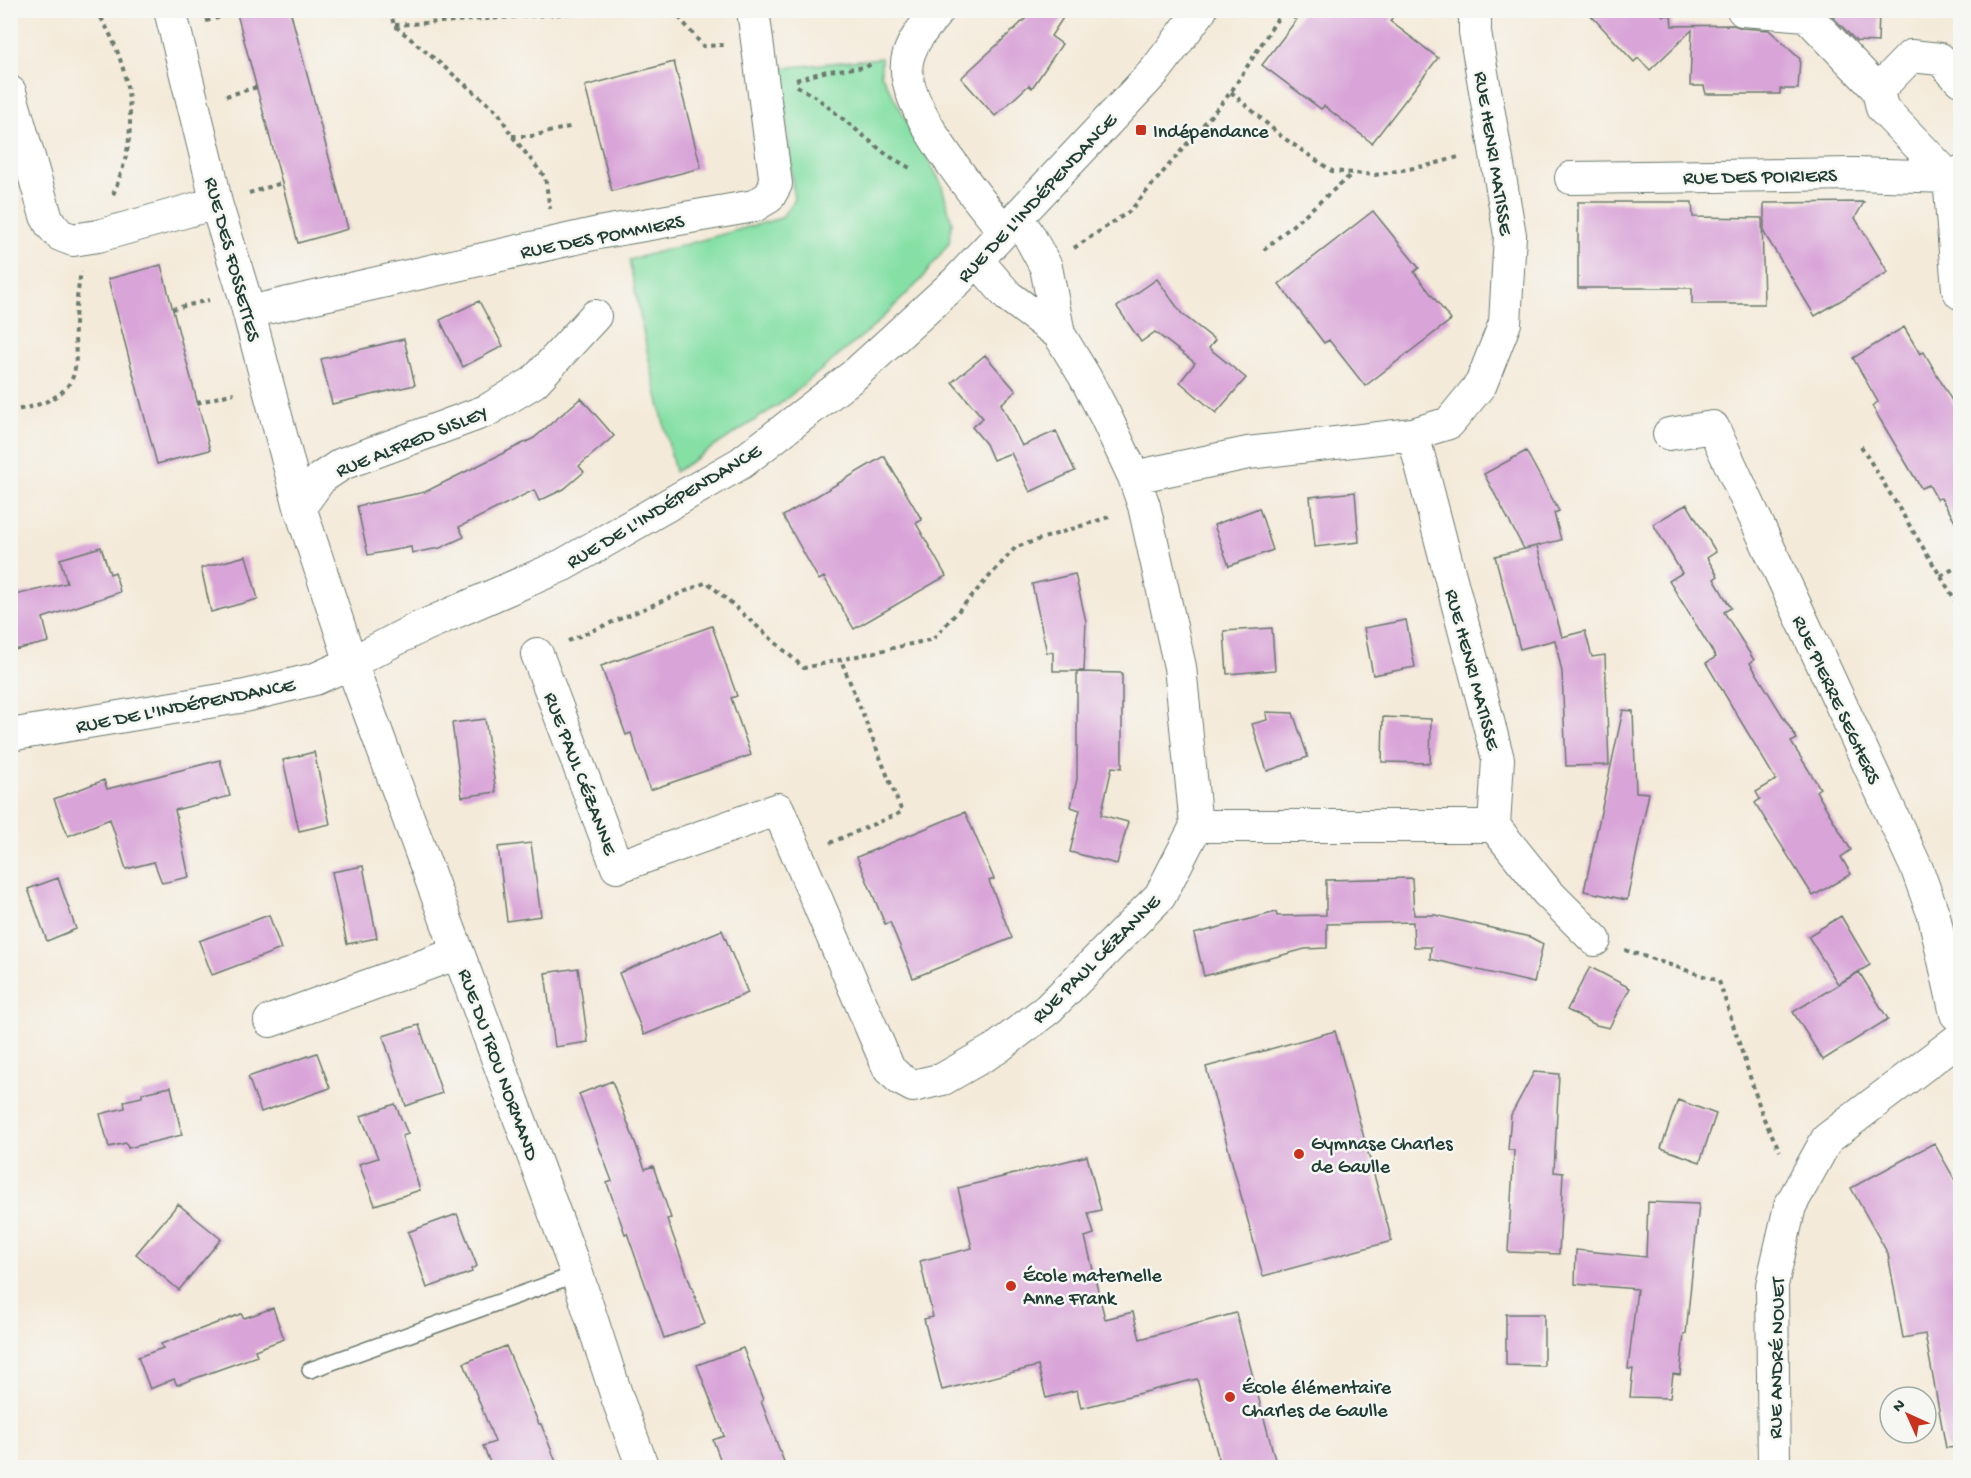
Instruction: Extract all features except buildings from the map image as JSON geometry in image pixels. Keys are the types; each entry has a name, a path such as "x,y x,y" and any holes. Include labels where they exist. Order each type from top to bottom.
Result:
{"street":[{"name":"RUE DES FOSSETTES","path":"170,10 216,203 249,312 300,507"},
{"name":"RUE DES POMMIERS","path":"249,312 598,233 754,206 769,197 776,184 753,10"},
{"path":"939,10 919,34 907,58 909,87 926,124 962,179 1010,225 1027,232 1046,267 1059,334 1090,386 1139,491 1180,667 1196,826 1494,826 1546,892 1595,940"},
{"name":"RUE DE L'INDÉPENDANCE","path":"10,735 246,696 315,679 412,631 563,566 741,464 853,376 957,281 1155,71 1201,10"},
{"name":"RUE HENRI MATISSE","path":"1139,491 1248,453 1413,434 1449,423 1481,384 1505,323 1510,235 1475,32 1475,10"},
{"path":"1743,10 1806,15 1878,90 1882,108 1955,175 1958,289 1960,293"},
{"path":"1878,90 1911,56 1940,59 1960,80"},
{"path":"10,92 46,216 60,235 73,240 98,236 216,203"},
{"name":"RUE DES POIRIERS","path":"1571,178 1955,175"},
{"path":"977,260 1008,296 1059,334"},
{"name":"RUE ALFRED SISLEY","path":"300,507 321,478 342,464 486,411 534,382 595,316"},
{"name":"RUE PIERRE SEGHERS","path":"1669,434 1713,427 1917,869 1934,916 1956,1014 1960,1018"},
{"name":"RUE HENRI MATISSE","path":"1413,434 1498,759 1494,826"},
{"path":"300,507 351,663"},
{"name":"RUE PAUL CÉZANNE","path":"537,654 617,867 778,809 889,1069 900,1079 913,1086 943,1079 997,1048 1048,1009 1160,896 1196,826"},
{"name":"RUE DU TROU NORMAND","path":"351,663 577,1274 618,1400 643,1467"},
{"path":"270,1021 458,952"},
{"name":"RUE ANDRÉ NOUET","path":"1774,1467 1772,1285 1790,1206 1827,1139 1960,1038"}],"lane":[{"path":"310,1370 577,1274"}],"path":[{"path":"390,10 394,25 498,112 512,136 545,177 555,243"},
{"path":"394,25 620,10"},
{"path":"673,10 703,46 757,43"},
{"path":"1046,267 1130,211 1231,92 1284,10 1297,20"},
{"path":"875,62 866,67 827,71 790,82 816,97 887,155 919,172"},
{"path":"1231,92 1281,136 1332,171 1375,175 1430,165 1495,146"},
{"path":"512,136 532,136 573,126"},
{"path":"1264,250 1353,173"},
{"path":"1862,446 1960,608"},
{"path":"537,654 707,582 804,668 933,639 1016,547 1139,491"},
{"path":"1941,576 1960,565"},
{"path":"799,857 902,812 842,660"},
{"path":"1595,940 1719,981 1763,1117 1799,1189"}],"green space":[{"path":"881,58 881,74 941,183 952,222 949,243 921,280 872,328 780,404 675,472 629,260 781,218 794,201 782,68"}],"place":[{"name":"Indépendance","path":"1141,130"},
{"name":"Gymnase Charles de Gaulle","path":"1299,1154"},
{"name":"École maternelle Anne Frank","path":"1011,1286"},
{"name":"École élémentaire Charles de Gaulle","path":"1230,1397"}]}
